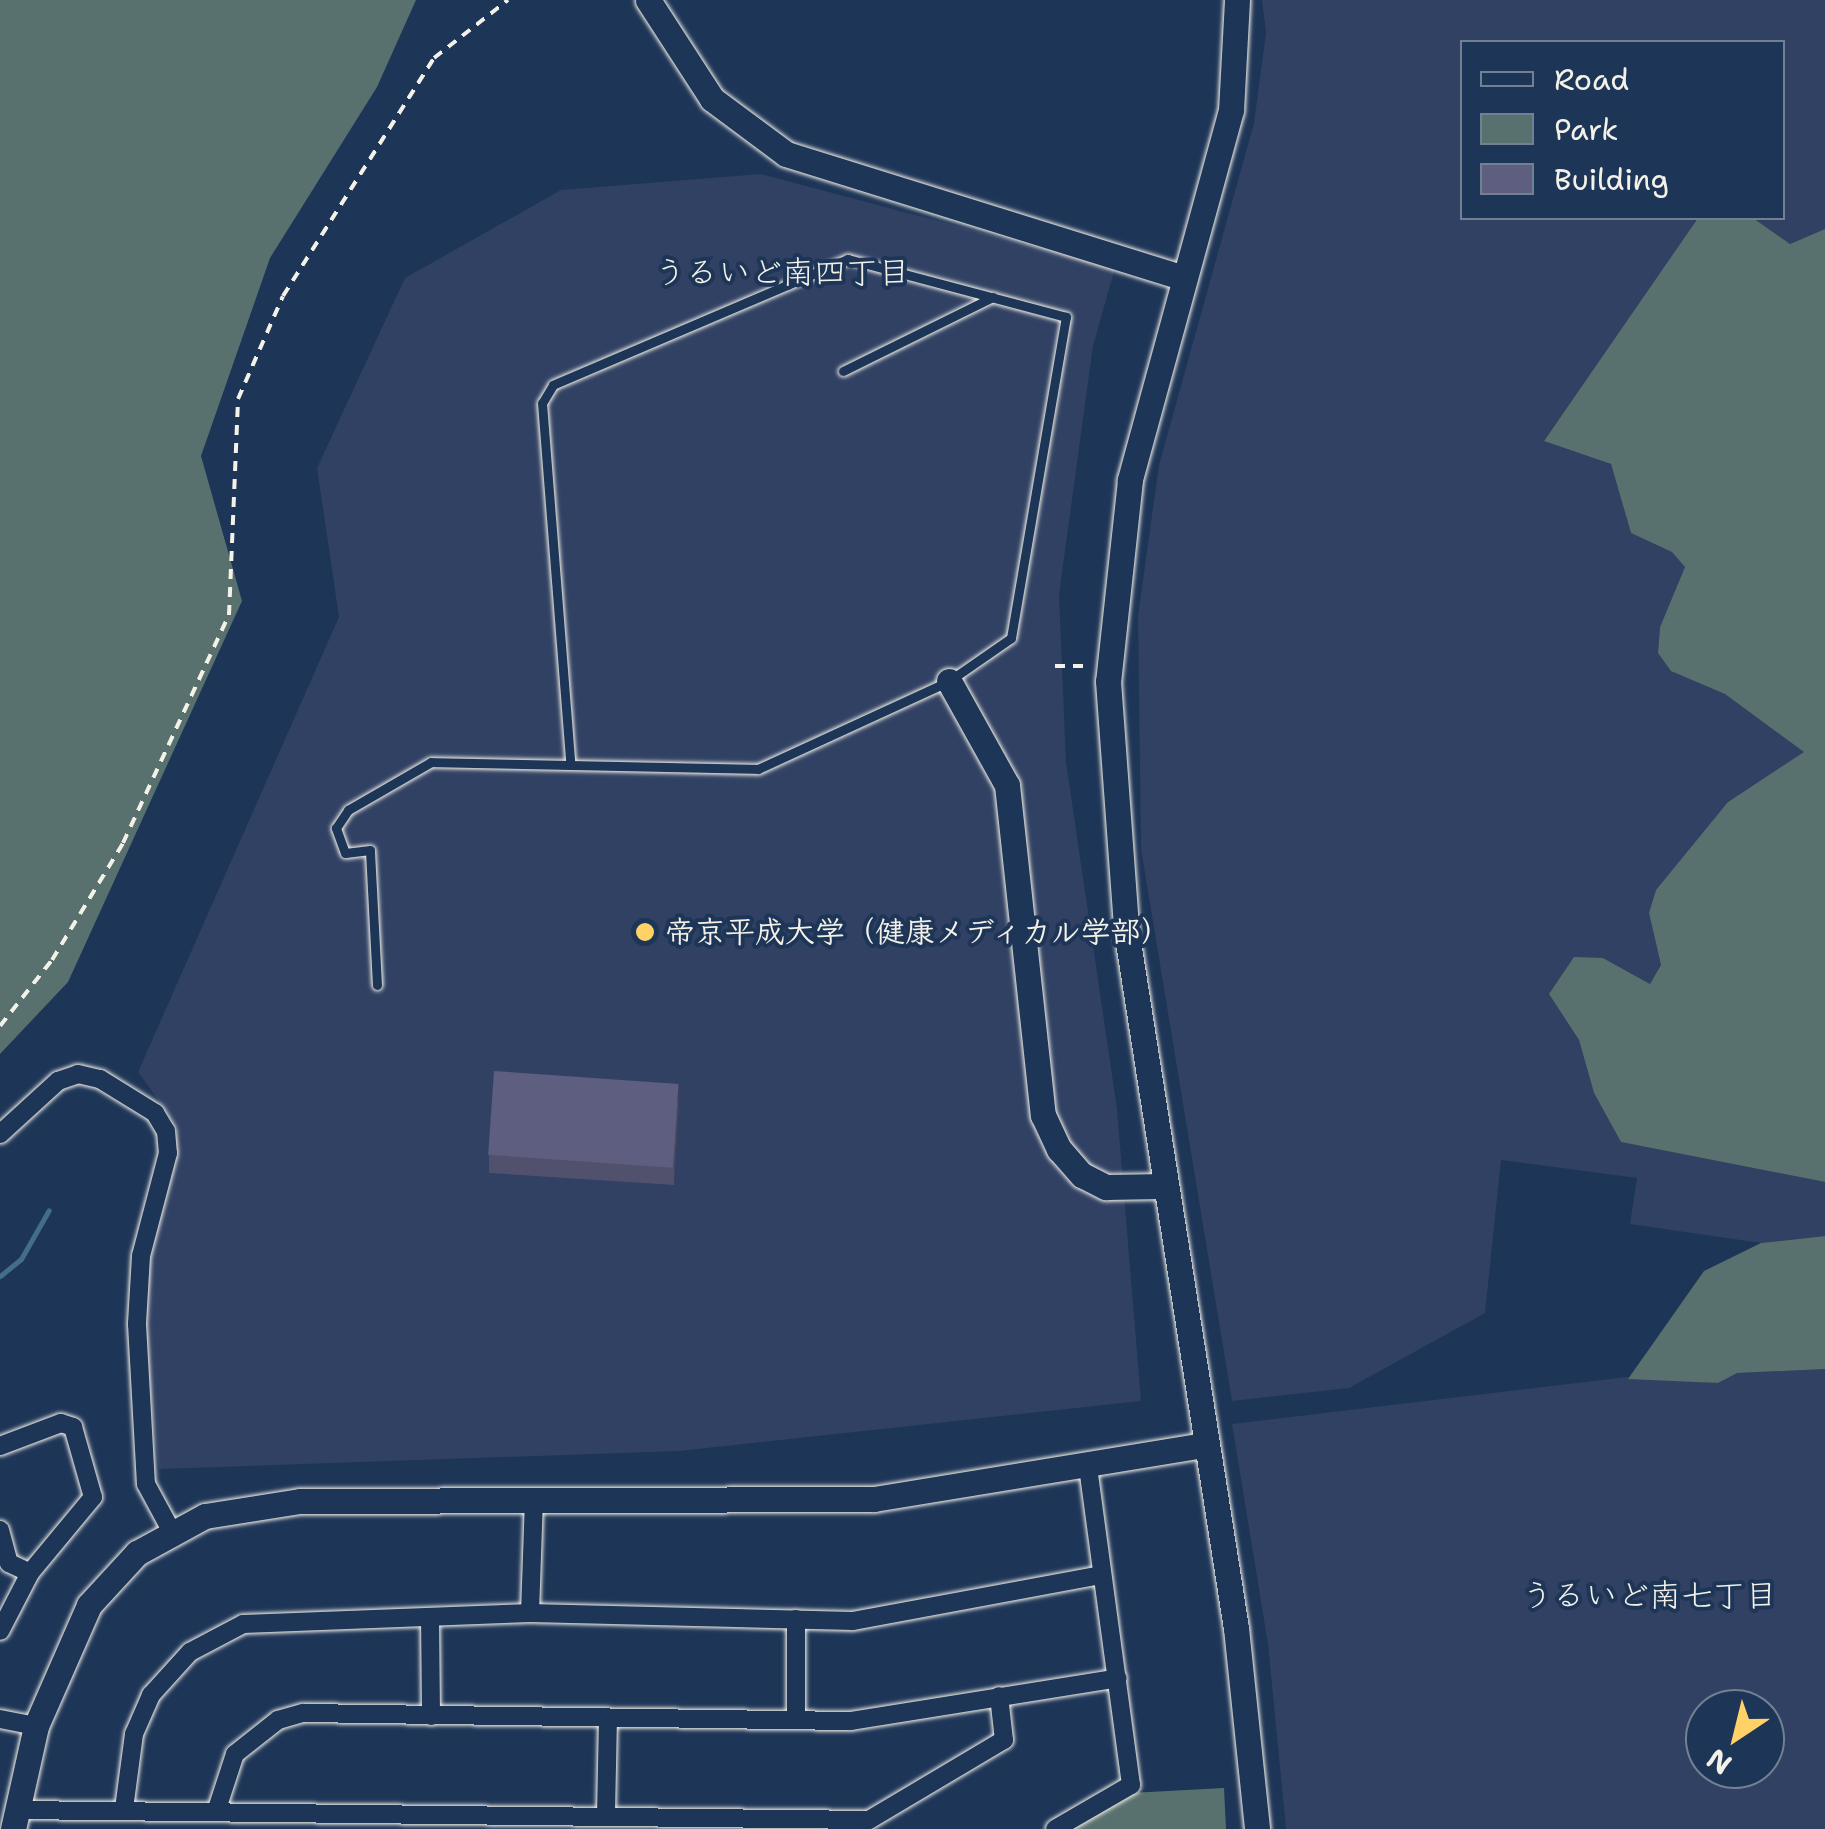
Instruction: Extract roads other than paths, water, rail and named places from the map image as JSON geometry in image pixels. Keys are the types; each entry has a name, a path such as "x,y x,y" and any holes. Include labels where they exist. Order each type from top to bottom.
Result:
{"street":[{"path":"648,0 712,99 786,154 1182,277"},
{"path":"1237,0 1231,110 1182,277 1130,480 1110,666 1116,841 1163,1186 1236,1628 1256,1829"},
{"path":"948,681 1007,785 1043,1115 1059,1150 1082,1175 1106,1187 1163,1186"},
{"path":"0,1134 58,1082 78,1074 100,1079 155,1113 166,1131 168,1153 141,1256 137,1324 146,1484 172,1532"},
{"path":"0,1446 62,1424 73,1427 82,1453 90,1508 30,1573 0,1632"},
{"path":"1000,1696 1004,1740 870,1820 794,1824 606,1814 377,1820 124,1809 14,1819 36,1726 88,1605 137,1553 205,1516 300,1501 874,1499 1088,1468 1204,1445"},
{"path":"1055,1829 1132,1785 1088,1468"},
{"path":"530,1613 534,1498"},
{"path":"0,1530 10,1563 30,1573"},
{"path":"124,1809 138,1719 168,1671 201,1644 244,1624 279,1619 530,1613 853,1621 1102,1575"},
{"path":"430,1617 431,1716"},
{"path":"796,1619 796,1717"},
{"path":"216,1812 236,1754 278,1720 303,1713 608,1720 796,1717 852,1721 1118,1678"},
{"path":"0,1719 36,1726"},
{"path":"606,1814 608,1720"}],"lane":[{"path":"377,985 370,850 345,853 336,828 348,810 431,762 570,761 758,769 948,681 1011,638 1066,317 848,259 553,385 542,403 570,761"},
{"path":"843,370 993,297"}],"waterway":[{"path":"0,1276 21,1259 49,1210"}],"place":[{"name":"帝京平成大学（健康メディカル学部）","path":"645,932"}],"district":[{"name":"うるいど南四丁目","path":"782,272"},
{"name":"うるいど南七丁目","path":"1649,1595"}]}
